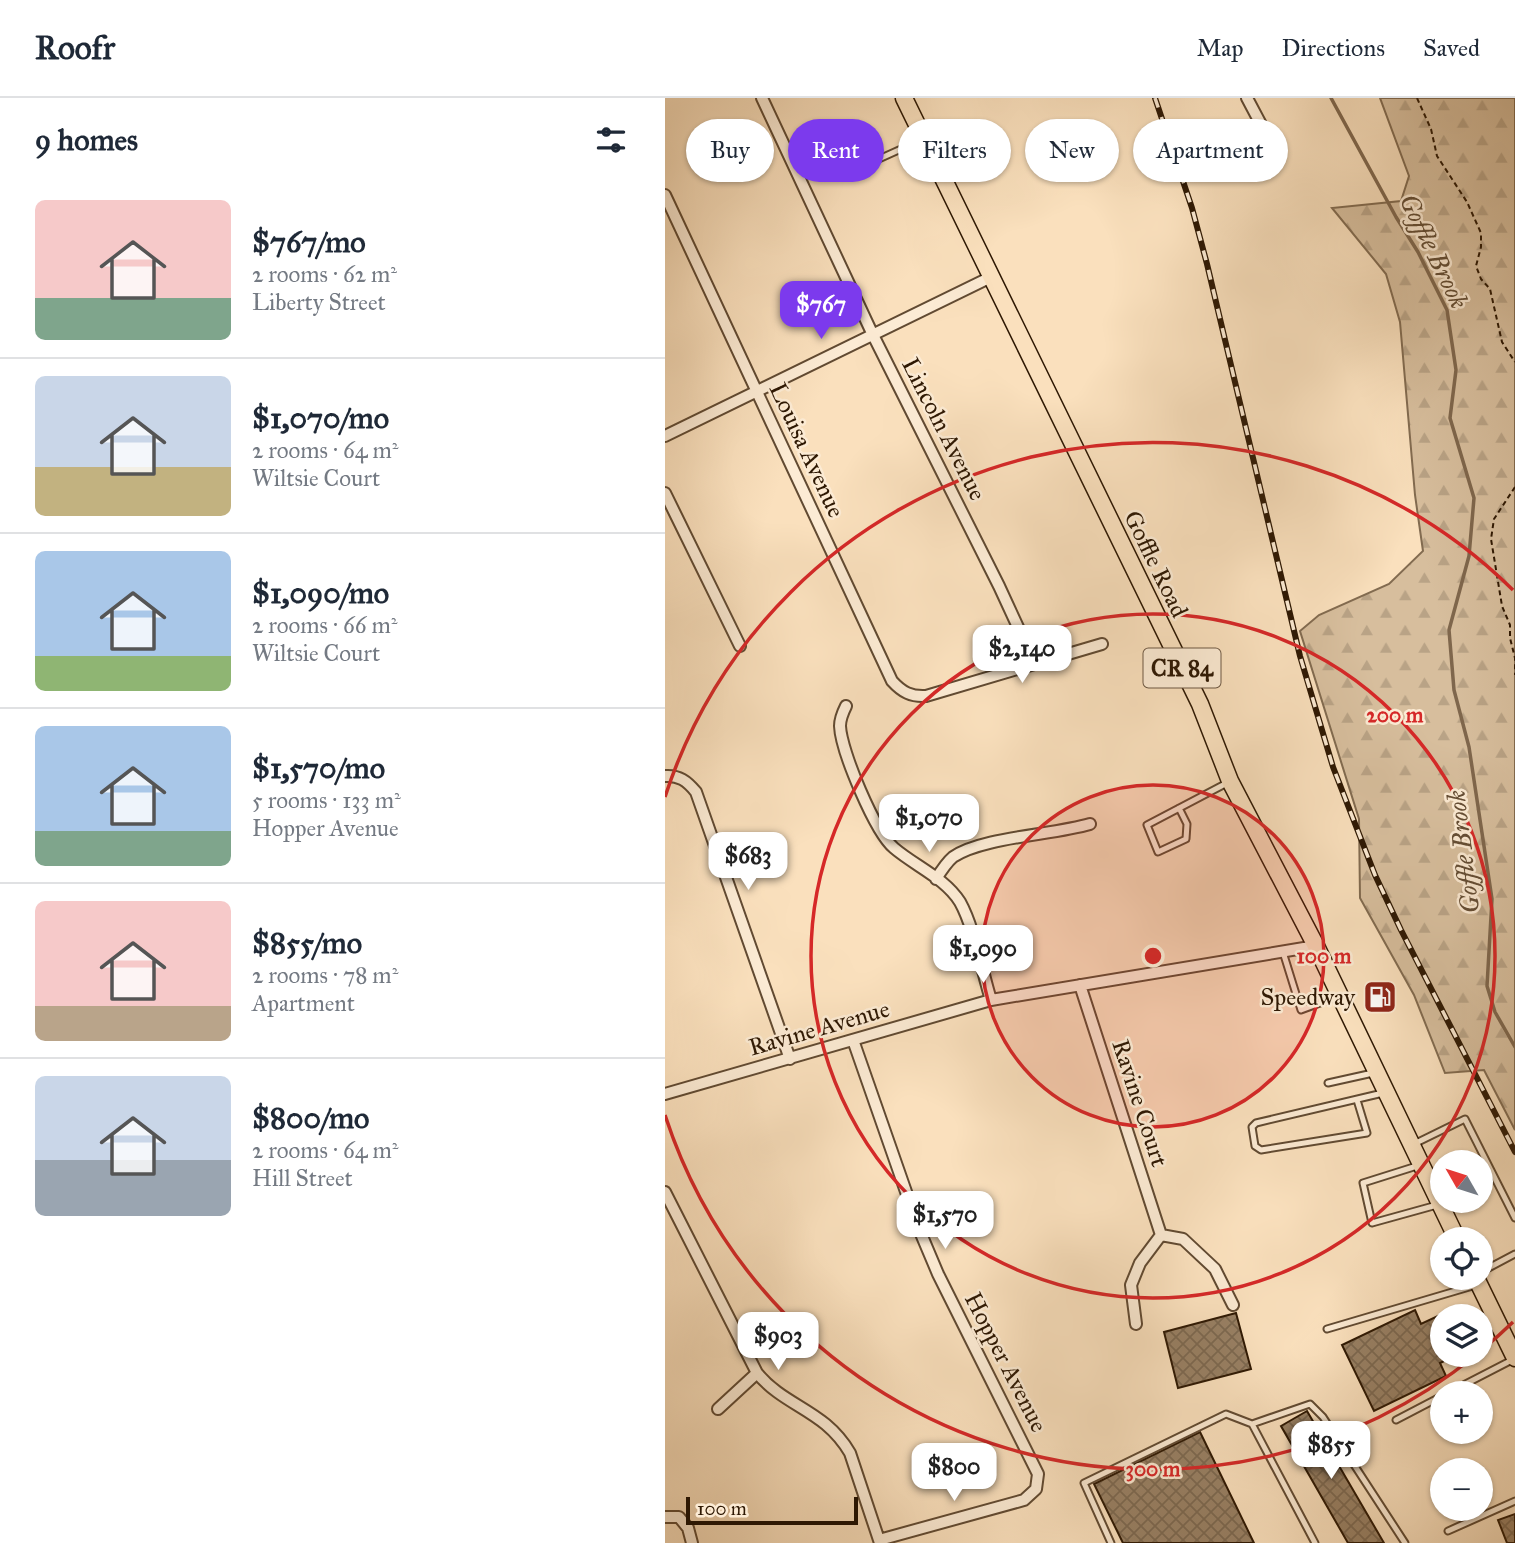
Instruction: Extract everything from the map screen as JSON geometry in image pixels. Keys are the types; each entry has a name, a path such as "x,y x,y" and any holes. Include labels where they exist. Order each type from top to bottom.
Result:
{"main road":[{"name":"Goffle Road","path":"904,98 914,119"},
{"name":"Goffle Road","path":"944,182 1200,704 1230,781 1316,946 1430,1182"},
{"path":"1484,1290 1515,1358"}],"street":[{"name":"Lincoln Avenue","path":"762,98 872,333 999,586 1035,664"},
{"path":"1247,98 1258,119"},
{"name":"Louisa Avenue","path":"665,195 892,681 907,694 917,697 1035,664"},
{"path":"665,436 991,277"},
{"path":"665,493 740,646"},
{"path":"1035,664 1102,644"},
{"path":"846,706 840,727 842,737 872,818 891,846 936,878 955,897 967,917 991,1000"},
{"path":"665,776 679,777 689,783 696,792 790,1059"},
{"path":"936,878 954,857 978,845 1090,824"},
{"name":"Ravine Avenue","path":"665,1094 991,1000 1316,946"},
{"name":"Ravine Court","path":"1080,985 1161,1235"},
{"name":"Hopper Avenue","path":"853,1041 919,1229 938,1274 1035,1466 1038,1482 1036,1489 1024,1500 879,1541"},
{"path":"665,1192 757,1373 773,1389 820,1418 842,1439 850,1453 879,1541"},
{"path":"1136,1324 1131,1285 1140,1263 1161,1235 1183,1240 1215,1269 1233,1305"},
{"path":"717,1409 757,1373"},
{"path":"665,1517 679,1517 688,1528 692,1543"}],"lane":[{"path":"1179,808 1187,824 1186,839 1159,852 1147,825 1179,808 1230,781"},
{"path":"1283,952 1301,1010 1340,995"},
{"path":"1328,1083 1376,1072"},
{"path":"1357,1100 1367,1133 1261,1150 1255,1146 1252,1127 1256,1123 1387,1093"},
{"path":"1412,1145 1465,1119 1515,1218"},
{"path":"1421,1164 1363,1183 1372,1223 1430,1208"},
{"path":"1493,1268 1515,1254"},
{"path":"1327,1328 1442,1290"},
{"path":"1471,1381 1515,1358"},
{"path":"1397,1420 1430,1402"},
{"path":"1111,1543 1084,1483 1226,1414 1252,1424 1310,1404 1323,1418 1405,1543"},
{"path":"1252,1424 1312,1542"},
{"path":"1448,1531 1515,1501"}],"path":[{"path":"1417,98 1431,129 1437,156 1467,202 1481,233 1476,266 1481,279 1490,289 1502,342 1515,362"},
{"path":"1515,487 1495,519 1490,539 1502,606 1510,625 1515,675"}],"green space":[{"path":"1380,98 1515,98 1515,1130 1484,1070 1445,1073 1414,995 1360,898 1359,819 1300,631 1319,615 1389,584 1423,551 1415,495 1400,322 1386,274 1332,208 1401,201 1409,176"}],"building":[{"path":"1415,1310 1421,1324 1430,1320 1430,1367 1442,1367 1446,1376 1430,1381 1430,1384 1374,1411 1342,1345"},
{"path":"1236,1313 1251,1369 1178,1388 1164,1332"},
{"path":"1307,1411 1384,1543 1348,1543 1281,1426"},
{"path":"1200,1432 1254,1543 1123,1543 1094,1484"},
{"path":"1515,1514 1515,1543 1507,1543 1498,1520"}],"waterway":[{"name":"Goffle Brook","path":"1331,98 1418,252 1447,310 1456,370 1450,418 1474,498 1469,556 1449,630 1454,690 1469,747 1492,899 1487,986 1495,1012 1515,1047"}],"railway":[{"path":"1155,98 1192,208 1207,264 1300,656 1333,767 1375,875 1515,1152"}],"place":[{"name":"Speedway","path":"1380,997"}]}
